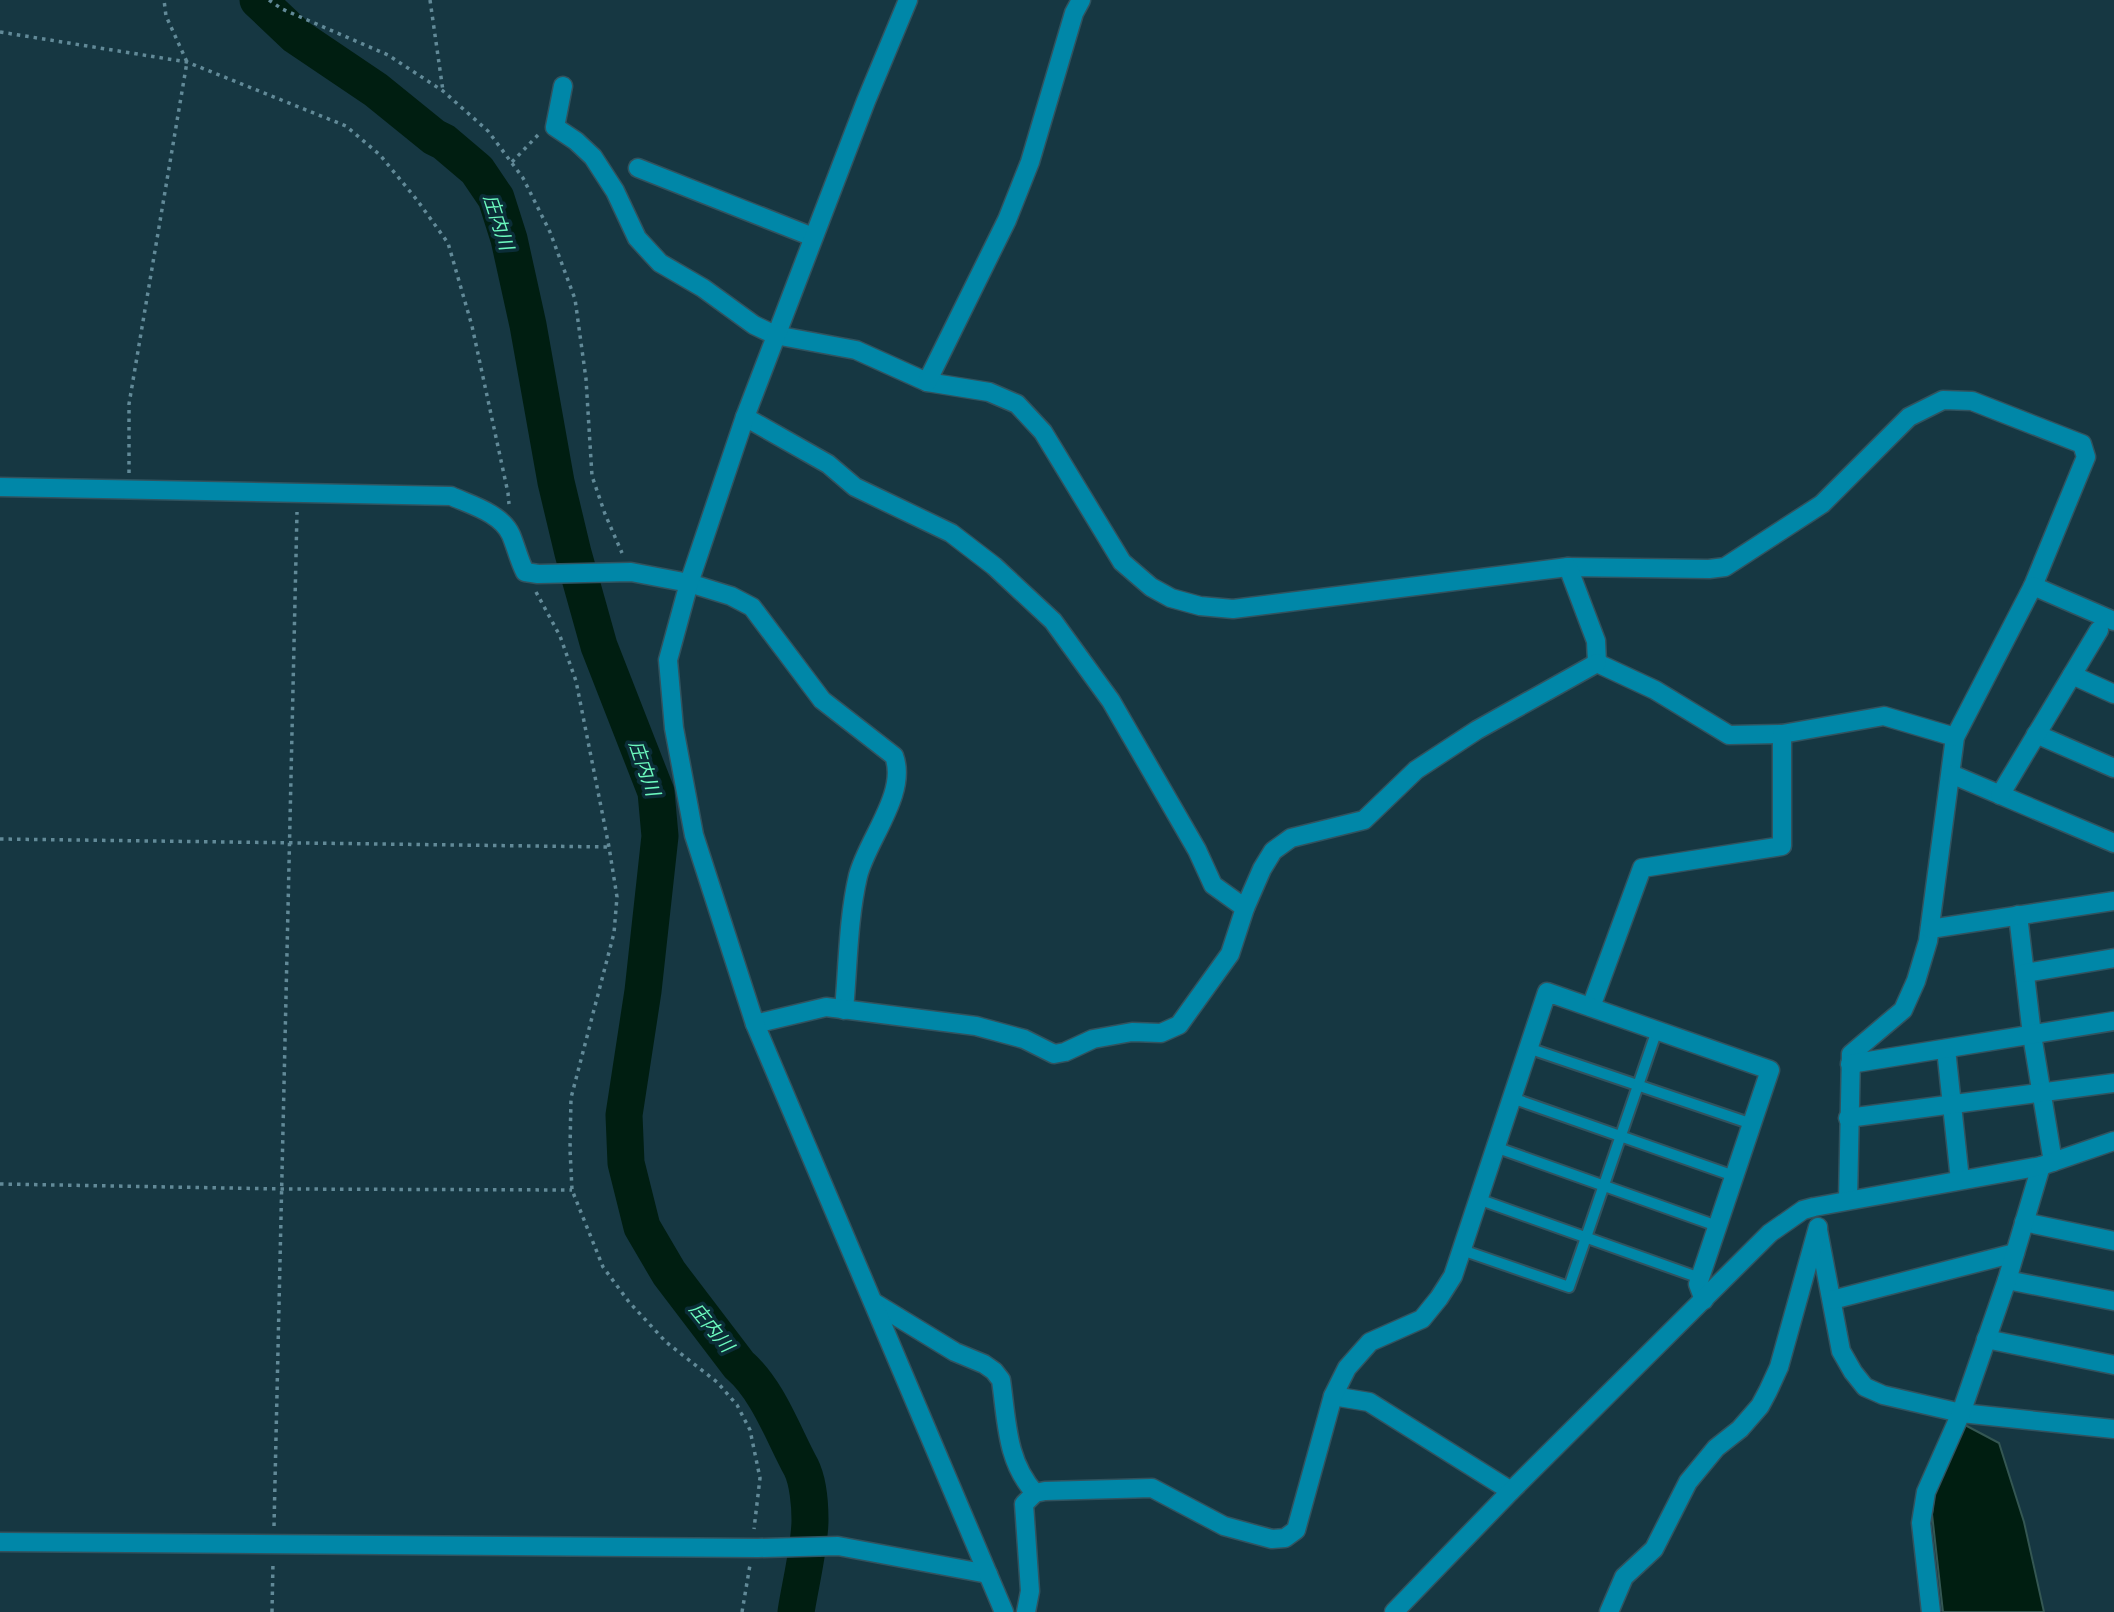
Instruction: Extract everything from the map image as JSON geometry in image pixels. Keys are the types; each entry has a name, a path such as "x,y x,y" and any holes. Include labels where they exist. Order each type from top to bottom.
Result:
{"street":[{"path":"908,0 813,237 745,417 689,583 668,660 674,728 694,835 755,1024 1004,1612"},
{"path":"927,382 1007,220 1030,162 1074,13 1081,0"},
{"path":"563,86 555,127 593,157 615,191 636,238 660,263 703,288 754,325 775,335 856,350 927,382 989,392 1017,404 1043,432 1122,562 1151,587 1171,598 1200,606 1233,609 1568,567 1725,567 1822,504 1909,417 1943,400 1972,401 2082,444 2086,457 2034,586 1955,737 1930,929 1916,981 1903,1010 1851,1054 1848,1200"},
{"path":"638,168 813,237"},
{"path":"745,417 828,464 855,487 951,533 994,566 1053,621 1111,701 1197,850 1213,885 1245,908"},
{"path":"0,487 451,496 500,521 531,573 631,572 689,583 731,596 752,607 822,700 894,756 899,769 896,785 858,875 844,1010"},
{"path":"1568,567 1595,641 1597,663"},
{"path":"2000,795 2072,675 2106,625 2034,586"},
{"path":"755,1024 827,1007 975,1026 1024,1040 1054,1054 1093,1039 1132,1032 1161,1033 1179,1025 1230,954 1245,908 1273,851 1292,838 1364,820 1426,764 1477,730 1597,663"},
{"path":"1597,663 1655,690 1729,735 1782,734 1884,716 1955,737"},
{"path":"2072,675 2114,694"},
{"path":"1591,1007 1642,868 1782,846 1782,734"},
{"path":"2036,734 2114,768"},
{"path":"1951,774 2114,843"},
{"path":"1930,929 2114,901"},
{"path":"1931,1612 1921,1523 1926,1492 1961,1413 2024,1222 2047,1164 2042,1092 2032,1035 2018,915"},
{"path":"2025,973 2114,958"},
{"path":"1026,1612 1030,1591 1024,1504 1035,1493 1152,1488 1224,1527 1272,1539 1285,1538 1296,1530 1333,1396 1347,1368 1370,1342 1422,1319 1453,1276 1547,992 1770,1070 1698,1284 1704,1300"},
{"path":"1850,1064 2114,1021"},
{"path":"1946,1049 1960,1180"},
{"path":"1849,1118 2114,1083"},
{"path":"1394,1612 1511,1491 1770,1233 1803,1210 2047,1164 2114,1141"},
{"path":"1814,1207 1841,1351 1865,1387 1883,1395 1961,1413 2114,1429"},
{"path":"2024,1222 2114,1241"},
{"path":"1609,1612 1624,1577 1654,1549 1688,1482 1716,1448 1740,1429 1764,1398 1779,1367 1818,1227"},
{"path":"1832,1300 2015,1253"},
{"path":"2007,1280 2114,1301"},
{"path":"873,1302 955,1352 994,1371 1001,1380 1012,1454 1021,1478 1035,1493"},
{"path":"1986,1339 2114,1365"},
{"path":"1333,1396 1369,1402 1511,1491"},
{"path":"0,1542 838,1546 988,1574"}],"lane":[{"path":"1462,1250 1569,1287 1657,1030"},
{"path":"1528,1048 1752,1124"},
{"path":"1512,1098 1734,1176"},
{"path":"1495,1147 1717,1226"},
{"path":"1478,1199 1700,1278"}],"path":[{"path":"129,489 129,404 187,62 166,16 164,0"},
{"path":"269,0 282,9 388,55 443,91 488,131 523,178 550,232 575,299 586,379 592,476 604,514 631,572"},
{"path":"430,0 443,91"},
{"path":"0,32 187,62 346,127 380,155 418,200 448,243 472,326 497,441 508,493 510,534"},
{"path":"512,162 545,128 555,127"},
{"path":"272,1612 297,492"},
{"path":"531,573 560,636 576,681 617,897 614,933 571,1098 572,1190 603,1267 629,1302 666,1342 717,1382 737,1405 750,1430 760,1478 755,1547 742,1612"},
{"path":"0,839 609,847"},
{"path":"0,1184 572,1190"}],"shaded area":[{"path":"1965,1425 1999,1443 2024,1522 2044,1612 1943,1612 1932,1514 1935,1489"}],"waterway":[{"name":"庄内川","path":"258,0 296,36 376,90 434,137 444,142 477,170 496,198 509,239 528,325 556,482 573,553 599,646 656,792 660,836 643,991 624,1115 626,1163 642,1227 669,1273 758,1387 774,1413 803,1473 809,1500 810,1530 796,1612"}]}
